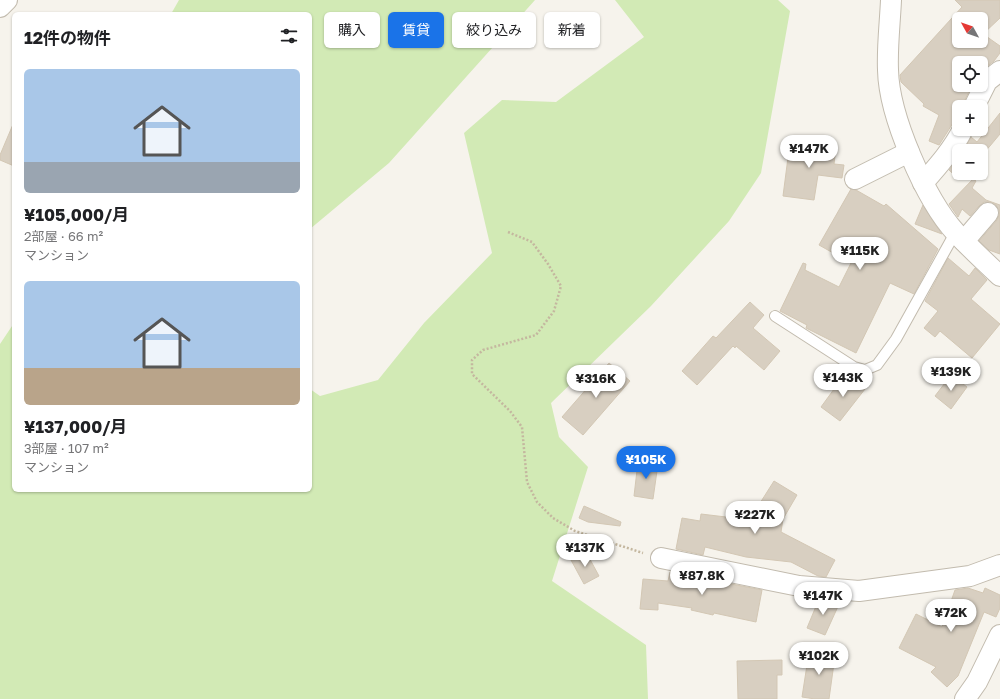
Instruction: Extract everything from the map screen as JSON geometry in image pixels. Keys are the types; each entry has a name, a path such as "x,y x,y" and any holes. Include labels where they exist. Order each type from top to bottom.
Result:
{"street":[{"path":"0,7 7,0"},
{"path":"891,0 888,70 892,100 897,120 909,152 923,183 937,207 959,237 1000,276"},
{"path":"978,100 987,81 1000,71"},
{"path":"923,183 960,136"},
{"path":"855,179 909,152"},
{"path":"959,237 988,213"},
{"path":"661,558 799,586 859,591 970,576 1000,565"},
{"path":"965,699 977,682 1000,635"}],"lane":[{"path":"775,316 854,367 865,370 877,365 896,339 959,237"}],"path":[{"path":"508,232 532,242 548,264 560,286 559,292 554,311 536,335 483,350 472,360 472,374 510,411 522,427 527,482 537,502 553,518 576,531 661,558"}],"green space":[{"path":"179,0 535,0 524,12 452,12 452,48 492,48 389,163 312,227 312,12 172,12"},
{"path":"615,0 778,0 790,11 761,173 729,221 651,306 551,403 559,437 588,467 552,581 646,645 648,699 0,699 0,344 12,326 12,492 312,492 312,390 320,396 378,380 424,323 492,253 464,133 502,100 556,102 644,37"}],"building":[{"path":"955,0 1000,0 1000,18 988,29 988,12 957,12 962,7"},
{"path":"952,18 952,48 988,48 988,38 1000,46 1000,53 988,66 988,56 952,56 952,92 969,92 965,100 952,100 952,125 939,145 929,141 939,115 923,106 924,104 901,82 900,75"},
{"path":"1000,113 1000,134 988,148 988,144 967,144 971,137 977,142 982,136 988,136 988,128"},
{"path":"12,127 12,165 0,160 0,155"},
{"path":"790,142 836,148 834,164 844,165 842,178 818,175 814,200 783,196"},
{"path":"972,180 976,181 972,188 986,200 1000,205 1000,254 989,250 979,241 997,220 999,210 996,205 990,202 984,202 970,216 962,209 958,217 949,204"},
{"path":"851,189 856,190 884,206 886,204 938,249 914,294 890,283 856,353 806,328 807,325 780,311 803,263 806,264 805,270 839,287 851,263 819,245"},
{"path":"923,205 935,224 942,234 915,224"},
{"path":"948,258 969,276 975,268 987,280 971,299 1000,324 972,358 940,331 935,337 924,328 938,311 925,301"},
{"path":"750,302 764,315 753,328 780,351 764,370 736,346 735,348 733,346 697,385 682,371 713,336 716,338"},
{"path":"609,363 630,381 583,435 562,417"},
{"path":"845,374 865,389 840,421 821,407"},
{"path":"951,375 967,387 951,409 935,396"},
{"path":"638,462 658,464 653,499 634,496"},
{"path":"774,481 797,495 783,519 781,532 835,560 826,577 818,576 791,562 746,557 705,547 703,555 676,549 682,518 700,521 701,514 726,517 748,522"},
{"path":"584,506 621,522 620,526 588,522 579,518"},
{"path":"586,552 599,576 584,584 571,560"},
{"path":"670,572 762,590 756,622 714,613 713,615 691,610 692,608 658,603 658,610 640,609 643,579 668,581"},
{"path":"968,588 983,593 985,588 1000,595 1000,608 996,617 984,612 958,676 947,687 931,672 936,667 899,648 916,614 942,627 955,590"},
{"path":"819,599 840,602 825,635 807,628"},
{"path":"809,652 835,656 829,699 802,697"},
{"path":"782,660 782,675 777,675 777,699 738,699 737,661"}]}
